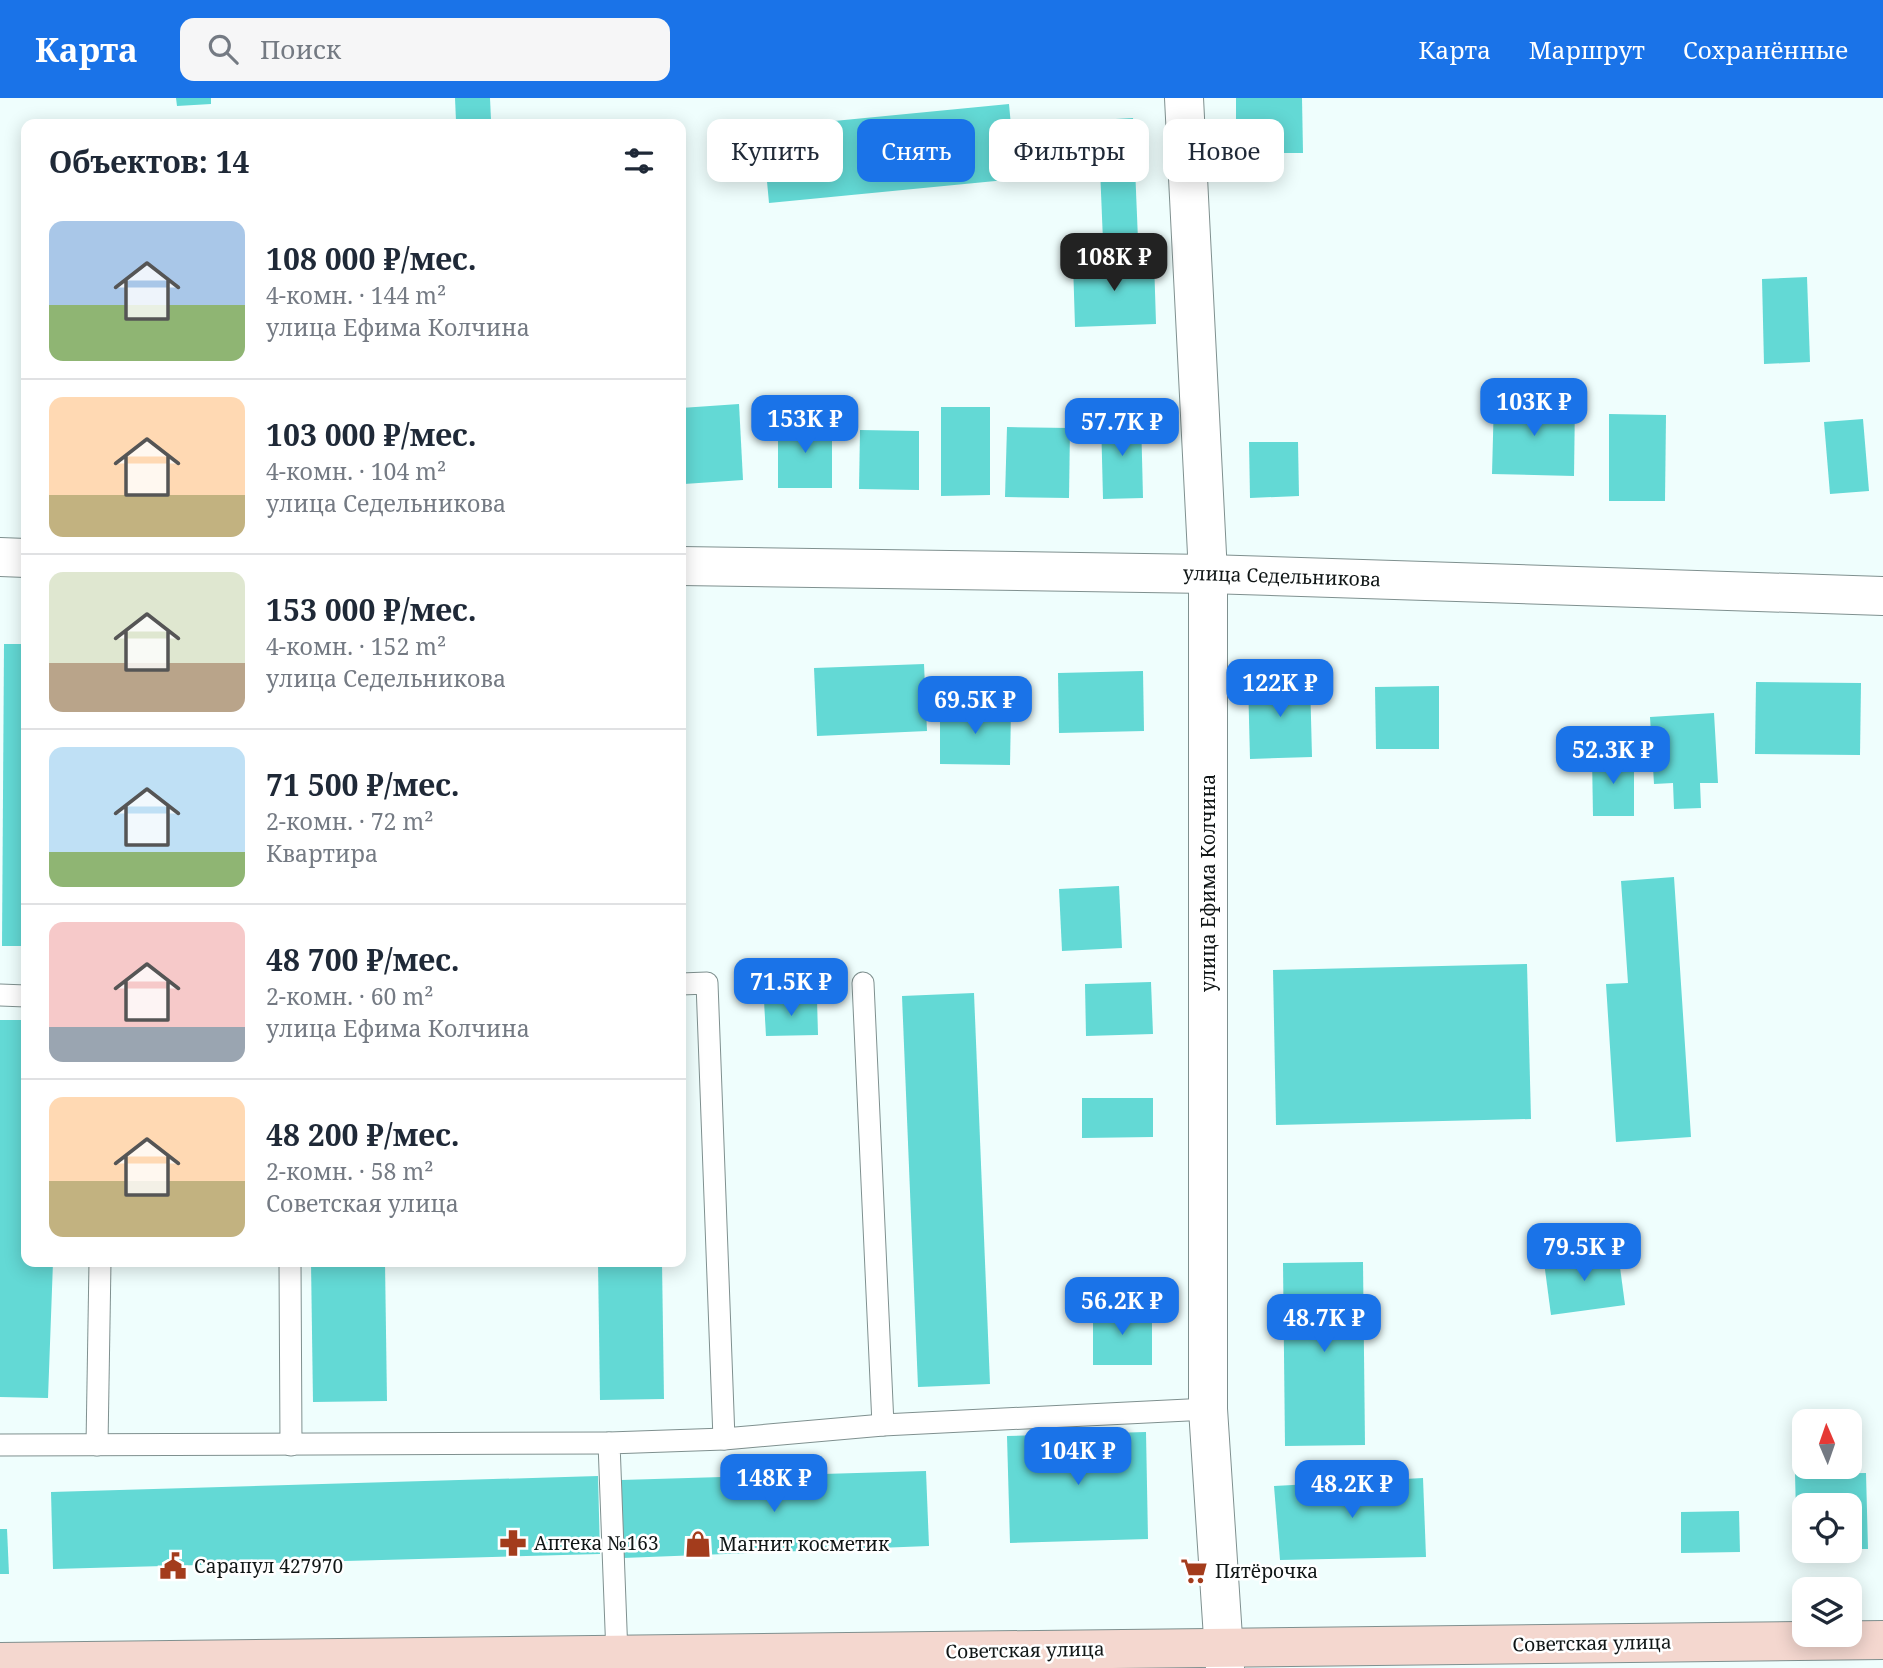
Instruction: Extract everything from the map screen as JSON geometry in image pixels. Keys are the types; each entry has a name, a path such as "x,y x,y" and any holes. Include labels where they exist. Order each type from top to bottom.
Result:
{"main road":[{"name":"Советская улица","path":"0,1662 617,1655 1225,1658 1883,1640"}],"street":[{"name":"улица Ефима Колчина","path":"1184,98 1208,574 1208,1409 1225,1658"},
{"path":"0,557 21,558"},
{"name":"улица Седельникова","path":"686,566 1208,574 1883,596"}],"lane":[{"path":"686,984 707,983 724,1439"},
{"path":"863,983 883,1425"},
{"path":"0,995 21,996"},
{"path":"97,1445 100,1267"},
{"path":"290,1267 291,1445"},
{"path":"0,1445 609,1443 724,1439 883,1425 1208,1409"},
{"path":"609,1443 617,1655"}],"building":[{"path":"176,98 211,98 211,104 177,106"},
{"path":"455,98 490,98 491,119 456,119"},
{"path":"1236,98 1302,98 1303,153 1284,153 1284,119 1236,119"},
{"path":"1009,104 1010,119 989,119 989,182 769,203 767,182 843,182 843,120"},
{"path":"1101,182 1136,182 1138,240 1103,241"},
{"path":"1154,260 1156,324 1075,327 1073,263"},
{"path":"1807,277 1810,362 1764,364 1762,279"},
{"path":"1494,399 1575,401 1574,476 1492,474"},
{"path":"739,404 743,480 686,484 686,408"},
{"path":"941,407 990,407 990,495 941,496"},
{"path":"1609,414 1666,415 1665,501 1609,501"},
{"path":"1141,417 1143,498 1103,499 1101,418"},
{"path":"1863,419 1869,491 1830,494 1824,422"},
{"path":"778,422 832,422 832,488 778,488"},
{"path":"1007,427 1070,428 1069,498 1005,497"},
{"path":"860,430 919,431 919,490 859,489"},
{"path":"1249,442 1298,442 1299,496 1250,498"},
{"path":"4,644 21,644 21,946 2,946"},
{"path":"924,664 927,731 817,736 814,668"},
{"path":"1143,671 1144,731 1059,733 1058,673"},
{"path":"1310,679 1312,757 1250,759 1248,680"},
{"path":"1756,682 1861,683 1860,755 1755,754"},
{"path":"1439,686 1439,749 1376,749 1375,687"},
{"path":"940,708 1011,709 1010,765 940,764"},
{"path":"1714,713 1718,783 1700,783 1701,808 1674,809 1673,783 1654,784 1650,717"},
{"path":"1634,755 1634,816 1593,816 1592,756"},
{"path":"1674,877 1691,1137 1616,1142 1606,984 1628,983 1621,881"},
{"path":"1119,886 1122,948 1062,951 1059,889"},
{"path":"1527,964 1531,1119 1276,1125 1273,970"},
{"path":"1151,982 1153,1034 1086,1036 1085,984"},
{"path":"974,993 990,1384 918,1387 902,996"},
{"path":"817,999 818,1035 766,1036 764,1001"},
{"path":"0,1020 21,1020 21,1267 53,1267 48,1398 0,1397"},
{"path":"1082,1098 1153,1098 1153,1137 1082,1138"},
{"path":"1618,1252 1625,1305 1551,1315 1544,1262"},
{"path":"1363,1262 1365,1445 1285,1446 1283,1263"},
{"path":"311,1267 385,1267 387,1401 313,1402"},
{"path":"598,1267 662,1267 664,1399 600,1400"},
{"path":"1093,1309 1152,1310 1152,1365 1093,1365"},
{"path":"1146,1432 1148,1539 1010,1543 1007,1436"},
{"path":"926,1471 929,1546 623,1558 621,1480"},
{"path":"1862,1473 1866,1473 1868,1549 1862,1549 1862,1493 1795,1493 1795,1479 1862,1479"},
{"path":"598,1476 600,1554 53,1569 51,1492"},
{"path":"1423,1478 1426,1557 1280,1560 1274,1486"},
{"path":"1739,1511 1740,1552 1681,1553 1681,1512"},
{"path":"0,1529 7,1529 9,1574 0,1574"}],"place":[{"name":"Аптека №163","path":"513,1543"},
{"name":"Магнит косметик","path":"698,1544"},
{"name":"Сарапул 427970","path":"173,1566"},
{"name":"Пятёрочка","path":"1194,1571"}]}
